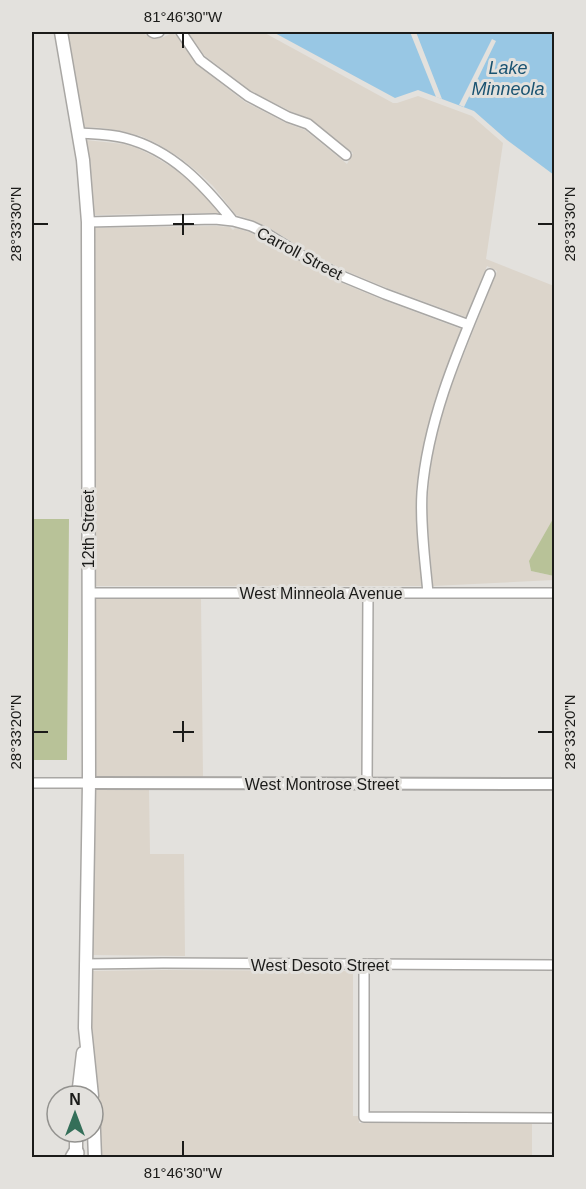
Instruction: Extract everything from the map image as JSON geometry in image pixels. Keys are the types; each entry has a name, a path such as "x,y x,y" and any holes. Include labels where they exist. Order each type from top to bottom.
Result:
{"main road":[{"name":"12th Street","path":"61,32 83,160 88,222 89,783 86,1028 91,1084"},
{"name":"12th Street","path":"79,1084 86,1028"}],"street":[{"path":"152,32 159,32"},
{"path":"181,32 200,60 248,96 288,117 308,124 346,155"},
{"path":"79,134 102,134 124,138 156,150 196,178 233,221"},
{"name":"Carroll Street","path":"88,222 215,219 233,221 266,233 301,255 344,277 469,325"},
{"path":"428,593 421,515 422,492 432,432 445,387 490,274"},
{"name":"West Minneola Avenue","path":"88,593 555,593"},
{"path":"367,784 369,593"},
{"path":"32,783 89,783"},
{"name":"West Montrose Street","path":"89,783 555,784"},
{"name":"West Desoto Street","path":"86,964 555,965"},
{"path":"364,965 364,1117 555,1118"}],"shaded area":[{"path":"66,32 140,32 155,39 172,33 177,36 197,65 245,102 305,130 347,164 353,153 311,119 251,91 204,55 188,32 263,32 393,103 418,96 472,116 503,143 486,259 554,286 554,517 529,562 531,571 554,576 554,580 433,586 427,515 431,464 437,433 450,389 497,271 487,266 466,317 346,271 303,249 268,227 236,215 213,186 199,173 158,144 125,132 84,127"},
{"path":"86,140 123,144 153,156 192,183 219,213 93,215"},
{"path":"215,226 249,232 342,283 461,329 440,385 420,462 416,491 416,515 422,586 94,586 93,228"},
{"path":"94,599 201,599 203,777 95,777"},
{"path":"94,789 149,790 150,854 184,854 185,956 91,955"},
{"path":"91,971 353,971 353,1116 359,1116 359,1123 532,1124 532,1157 101,1157 101,1144 105,1144 105,1084 97,1084 91,1028"}],"green space":[{"path":"554,517 554,576 531,571 529,561"},
{"path":"32,519 69,519 67,760 32,760"}],"water":[{"name":"Lake Minneola","path":"273,32 554,32 554,175 507,140 474,111 418,90 395,98"}],"pier":[{"path":"410,32 416,32 442,99 436,97"},
{"path":"492,39 496,41 464,107 459,105"}]}
